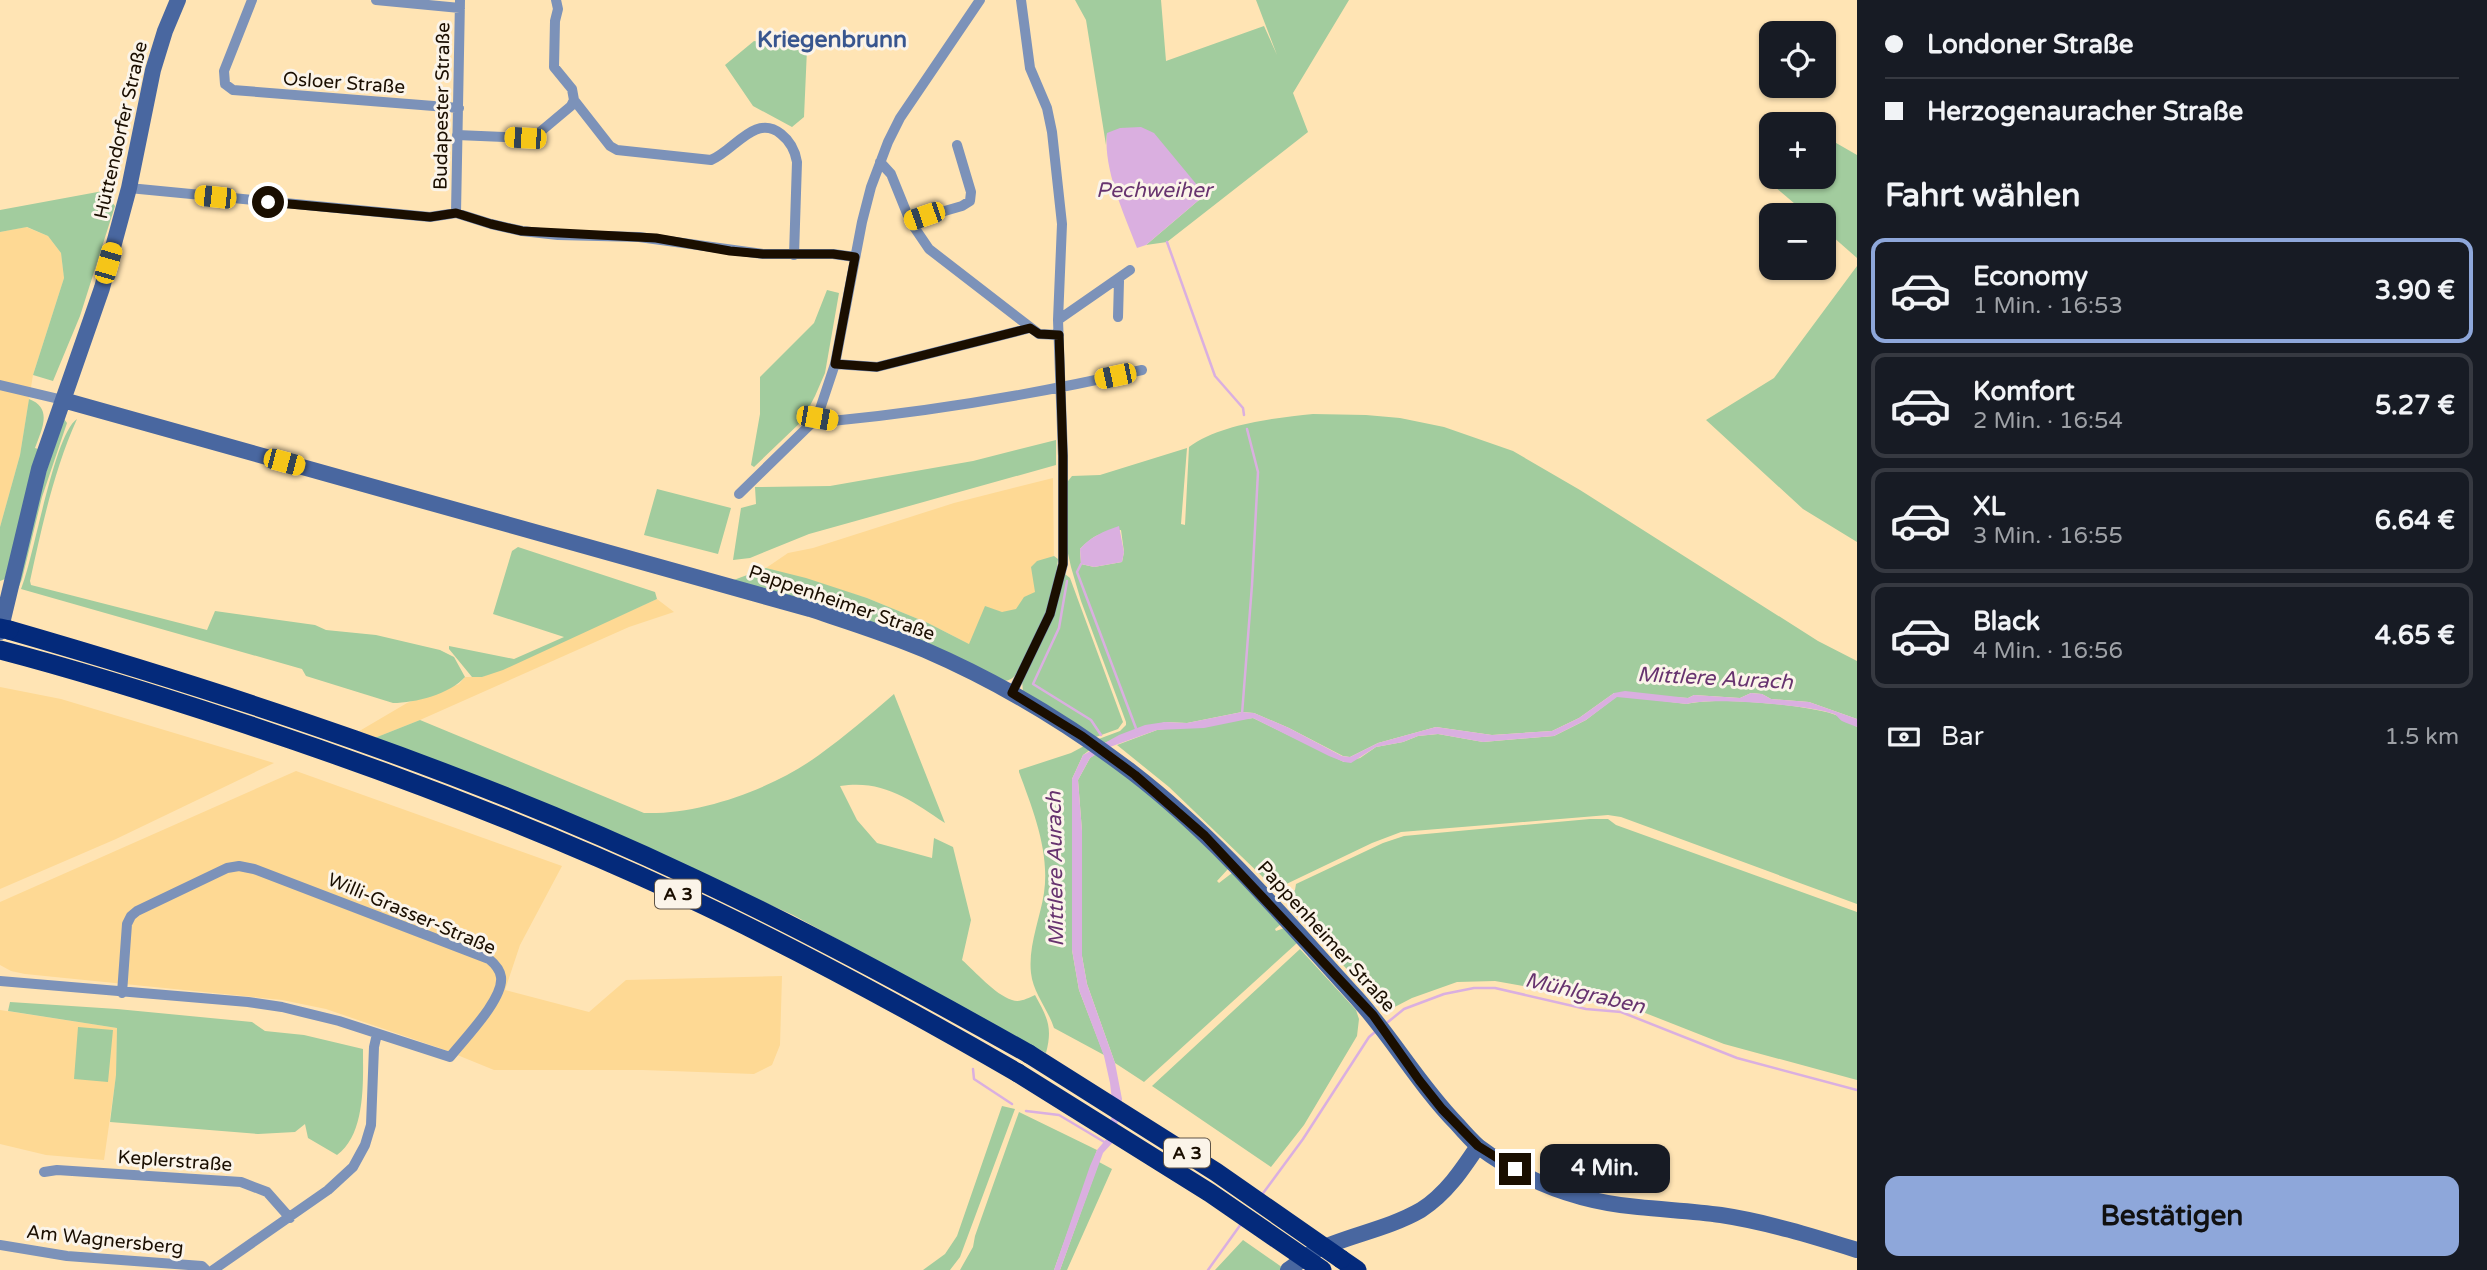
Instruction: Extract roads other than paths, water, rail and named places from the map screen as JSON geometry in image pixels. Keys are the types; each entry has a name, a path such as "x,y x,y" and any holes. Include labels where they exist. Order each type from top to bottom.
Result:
{"highway":[{"name":"A 3","path":"2,638 260,706 348,736 504,796 688,876 916,990 1029,1054 1216,1172 1349,1264"},
{"name":"A 3","path":"2,638 410,782 538,832 685,897 786,946 930,1022 1018,1073 1158,1158 1322,1270"}],"street":[{"name":"Hüttendorfer Straße","path":"2,638 32,494 102,288 129,188 153,71 178,0"},
{"name":"Osloer Straße","path":"252,0 224,71 223,80 229,87 237,91 458,108"},
{"path":"376,0 460,4"},
{"path":"556,0 558,9 555,21 554,67 572,89 574,100 610,146 617,150 711,160 753,130 764,127 781,134 796,156 794,255"},
{"path":"739,494 817,418 835,364 855,257 880,162 901,118 980,0"},
{"path":"1012,693 1050,614 1063,564 1063,456 1058,320 1062,224 1047,108 1028,57 1021,0"},
{"name":"Budapester Straße","path":"456,213 460,4"},
{"path":"457,135 525,138 533,136 571,106 574,100"},
{"path":"910,221 962,206 970,201 971,192 957,145"},
{"path":"880,162 894,180 920,239 937,257 1039,334 1059,335"},
{"path":"129,188 430,217 456,213 522,231 558,235 639,237 673,240 730,251 855,257"},
{"path":"1058,320 1130,271"},
{"path":"1118,317 1119,281"},
{"path":"835,364 877,367 1030,328"},
{"path":"817,418 832,421 863,418 1061,388 1142,370"},
{"path":"0,385 63,400"},
{"name":"Pappenheimer Straße","path":"63,400 810,609 880,632 954,663 1012,693 1082,736 1135,775 1205,836 1373,1015 1419,1080 1478,1146 1549,1187 1594,1201 1753,1220 1857,1250"},
{"name":"Willi-Grasser-Straße","path":"0,981 122,993 248,1002 282,1007 316,1014 450,1057 491,1004 501,985 500,970 489,959 240,866 227,868 131,916 127,924 122,993"},
{"path":"213,1270 229,1266 348,1174 365,1145 373,1114 373,1047 377,1034"},
{"path":"1288,1270 1313,1252 1399,1221 1422,1209 1443,1192 1461,1172 1478,1146"},
{"name":"Keplerstraße","path":"44,1172 57,1170 241,1182 267,1192 290,1218"},
{"name":"Am Wagnersberg","path":"0,1245 67,1256 202,1266 206,1270"}],"water":[{"name":"Pechweiher","path":"1141,127 1154,133 1197,185 1201,195 1199,200 1146,245 1137,248 1111,176 1107,133 1120,128"},
{"path":"1119,526 1124,552 1122,562 1094,567 1081,564 1080,549 1084,545 1098,535"},
{"path":"1625,691 1688,698 1694,695 1740,698 1751,693 1762,694 1771,699 1809,702 1857,719 1857,727 1842,721 1834,714 1804,708 1717,701 1687,704 1617,697 1586,720 1554,736 1483,742 1438,734 1418,736 1376,747 1351,763 1329,756 1253,718 1204,728 1157,730 1107,748 1090,758 1078,780 1082,831 1082,956 1087,984 1115,1063 1122,1099 1114,1141 1103,1153 1060,1270 1054,1270 1090,1166 1097,1150 1108,1137 1113,1109 1104,1056 1079,990 1072,950 1072,779 1083,755 1119,735 1145,725 1187,723 1242,712 1254,713 1342,756 1350,757 1378,743 1436,727 1492,735 1552,731 1579,718 1614,693"}],"waterway":[{"path":"1167,242 1215,376 1243,408 1244,415"},
{"path":"1242,714 1258,472 1247,429"},
{"path":"1081,564 1077,572 1137,731"},
{"path":"1067,581 1059,628 1033,684 1091,720 1101,735"},
{"name":"Mühlgraben","path":"1388,1022 1404,1009 1444,994 1474,988 1495,988 1586,1009 1621,1012 1737,1058 1857,1090"},
{"name":"Mühlgraben","path":"1261,1196 1375,1032"},
{"path":"973,1069 974,1079 1012,1104"},
{"path":"1026,1111 1059,1115 1106,1143"},
{"name":"Mühlgraben","path":"1208,1270 1241,1224"}],"district":[{"name":"Kriegenbrunn","path":"832,39"}],"water label":[{"name":"Mittlere Aurach","path":"1715,678"},
{"name":"Mittlere Aurach","path":"1055,869"}]}
